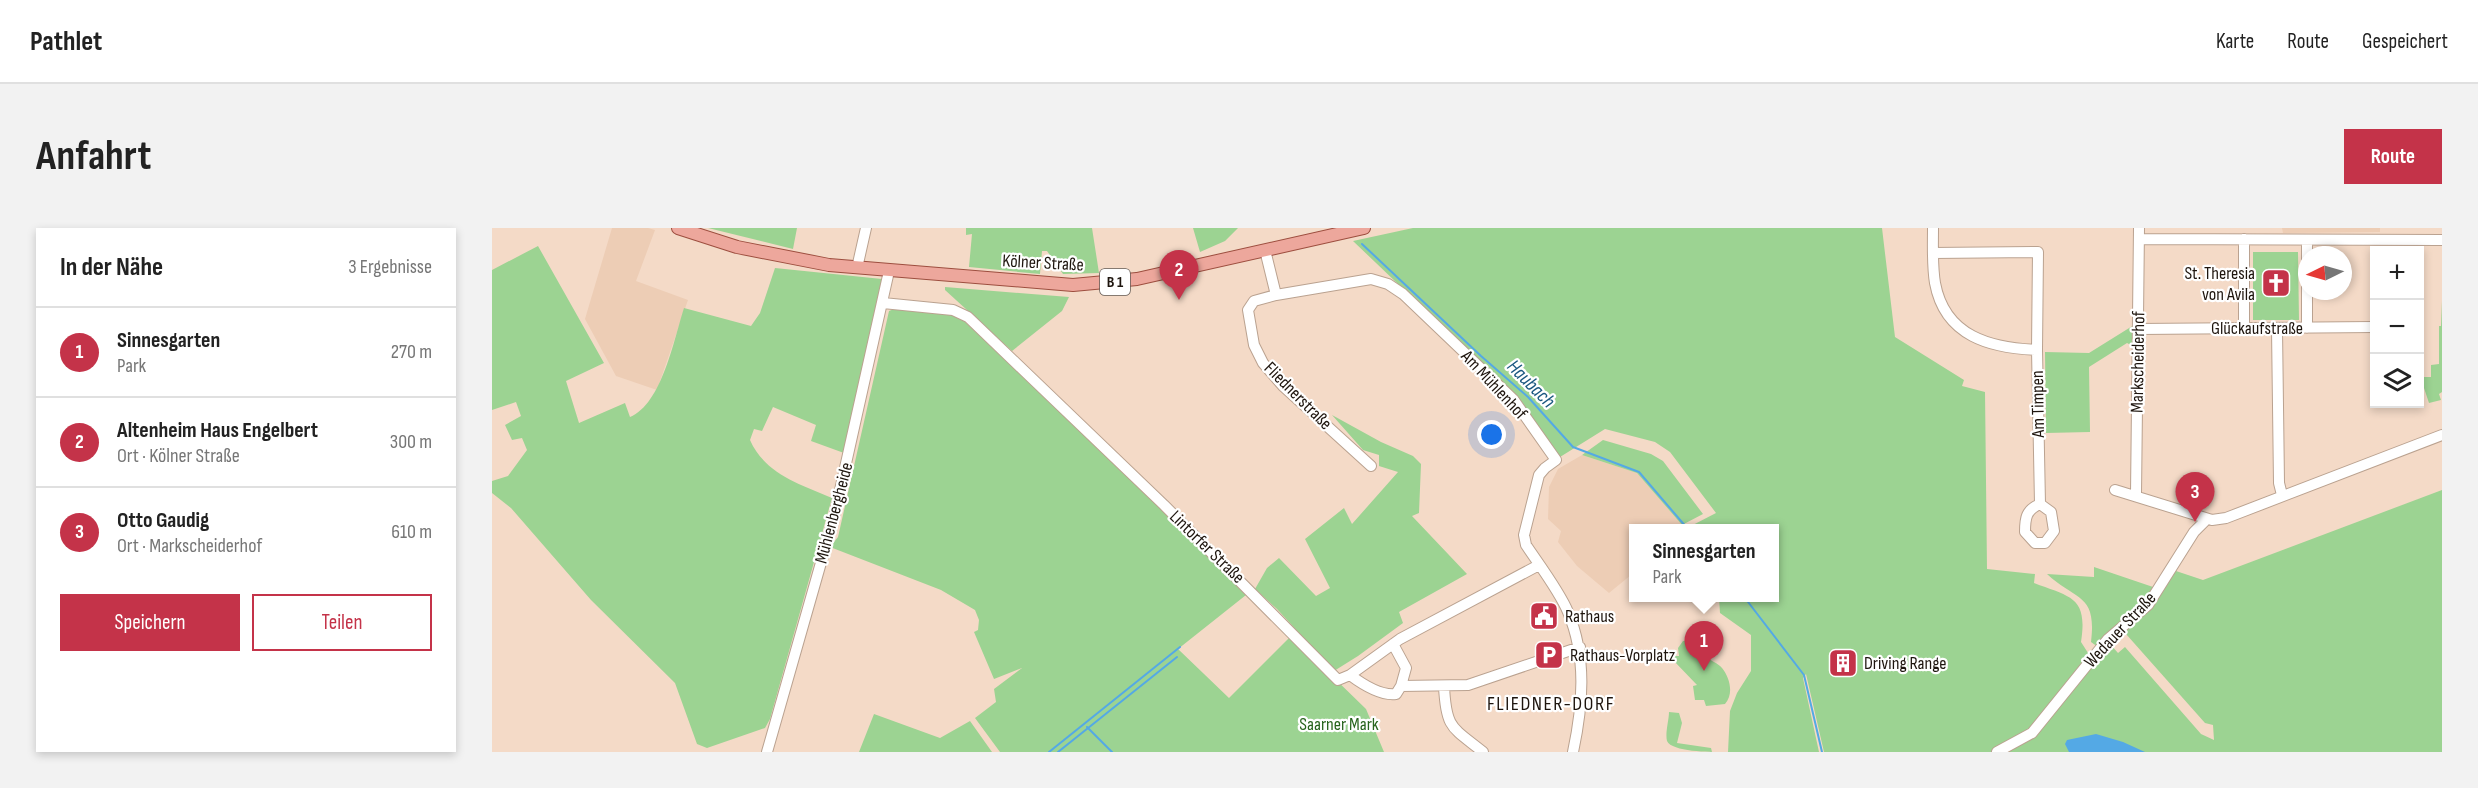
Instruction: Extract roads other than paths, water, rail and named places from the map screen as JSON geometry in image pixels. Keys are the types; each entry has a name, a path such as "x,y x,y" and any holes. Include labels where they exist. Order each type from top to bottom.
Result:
{"main road":[{"name":"Kölner Straße","path":"678,228 771,255 857,268 1073,285 1137,279 1364,228"}],"street":[{"path":"857,268 866,228"},
{"name":"Am Timpen","path":"1933,228 1935,286 1945,309 1959,326 1974,337 1993,346 2037,350 2040,504"},
{"path":"2139,234 2244,239 2274,234 2307,240 2413,245 2442,240"},
{"name":"Markscheiderhof","path":"2136,495 2139,234"},
{"path":"2244,239 2244,328"},
{"path":"2307,240 2307,328"},
{"path":"1265,250 1276,295"},
{"path":"1933,253 2038,252 2037,350"},
{"name":"Mühlenbergheide","path":"767,752 834,517 889,271"},
{"name":"Am Mühlenhof","path":"1276,295 1371,279 1388,284 1403,294 1513,399 1556,460 1539,475 1525,523 1524,535 1526,545 1568,610 1580,647 1582,685 1573,752"},
{"name":"Fliednerstraße","path":"1276,295 1254,301 1248,310 1254,345 1263,363 1283,386 1371,466"},
{"name":"Lintorfer Straße","path":"883,303 953,310 968,317 1197,537 1338,680 1350,675"},
{"name":"Glückaufstraße","path":"2139,329 2370,327"},
{"path":"2277,329 2279,483 2282,495"},
{"path":"2115,490 2136,495 2205,520 2226,518 2442,435"},
{"name":"Wedauer Straße","path":"1997,752 2032,733 2108,639 2148,605 2194,532 2205,520"},
{"path":"1393,644 1406,668 1396,694 1390,695 1361,684 1350,675 1393,644 1539,565"},
{"path":"1401,686 1444,686 1477,682 1580,647"},
{"path":"1444,686 1448,719 1454,730 1483,752"}],"water":[{"path":"2096,734 2123,742 2145,752 2069,752 2065,744 2067,740"}],"waterway":[{"name":"Haubach","path":"1362,244 1528,397 1573,447 1639,472 1684,524"},
{"name":"Haubach","path":"1748,602 1804,675 1822,752"},
{"path":"1049,752 1180,647"},
{"path":"1058,752 1177,657"},
{"path":"1087,727 1112,752"}],"place":[{"name":"St. Theresia von Avila","path":"2276,283"},
{"name":"Altenheim Haus Engelbert","path":"1179,300"},
{"name":"Otto Gaudig","path":"2195,522"},
{"name":"Rathaus","path":"1544,616"},
{"name":"Rathaus-Vorplatz","path":"1549,655"},
{"name":"Driving Range","path":"1843,663"},
{"name":"Sinnesgarten","path":"1704,671"}],"district":[{"name":"FLIEDNER-DORF","path":"1551,704"}],"park label":[{"name":"Saarner Mark","path":"1339,724"}]}
